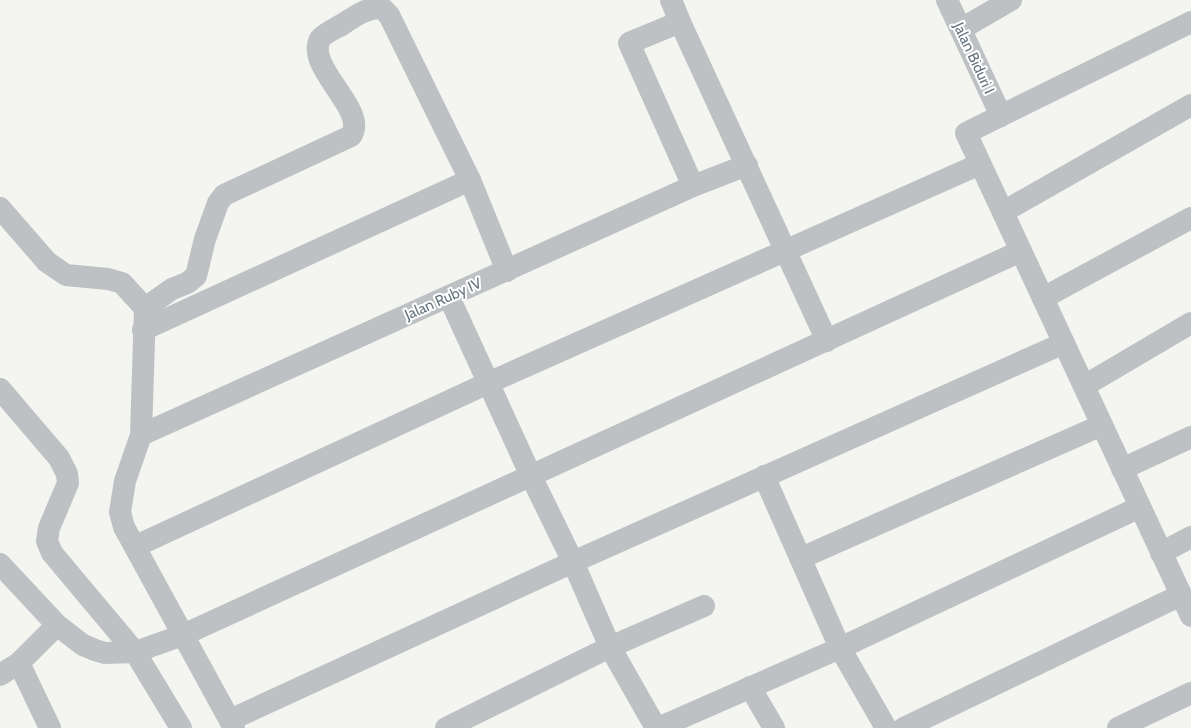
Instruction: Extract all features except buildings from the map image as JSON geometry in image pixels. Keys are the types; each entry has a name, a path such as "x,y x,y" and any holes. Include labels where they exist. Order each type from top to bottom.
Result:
{"street":[{"path":"670,0 827,341"},
{"name":"Jalan Biduri I","path":"947,0 1001,116"},
{"path":"961,29 1011,0"},
{"path":"144,308 172,289 187,283 196,276 205,239 218,203 224,194 351,136 355,125 347,106 320,59 317,49 321,38 355,16 374,7 382,8 389,15 470,180 507,271"},
{"path":"680,22 630,43 693,186"},
{"path":"1191,22 966,133 1191,616"},
{"path":"1003,212 1191,105"},
{"path":"136,546 488,383 785,249 980,164"},
{"name":"Jalan Ruby IV","path":"141,435 693,186 746,165"},
{"path":"143,330 470,180"},
{"path":"0,208 47,262 66,275 108,279 122,283 144,308 141,435 125,481 120,512 124,527 136,546 232,724 573,562 1064,343"},
{"path":"1043,298 1191,218"},
{"path":"0,564 57,625 83,645 105,652 135,652 183,635 1021,251"},
{"path":"449,297 531,476 573,562 610,647 657,728 840,648 1140,507"},
{"path":"1084,386 1191,323"},
{"path":"0,389 59,458 68,474 68,483 49,528 47,541 52,553 135,652 181,728"},
{"path":"801,558 1102,425"},
{"path":"1122,469 1191,437"},
{"path":"764,476 840,648 886,728"},
{"path":"1162,553 1191,537"},
{"path":"904,728 1181,595"},
{"path":"446,728 610,647 704,606"},
{"path":"0,675 19,663 57,625"},
{"path":"19,663 45,726"},
{"path":"750,687 774,728"},
{"path":"1118,728 1191,693"}]}
